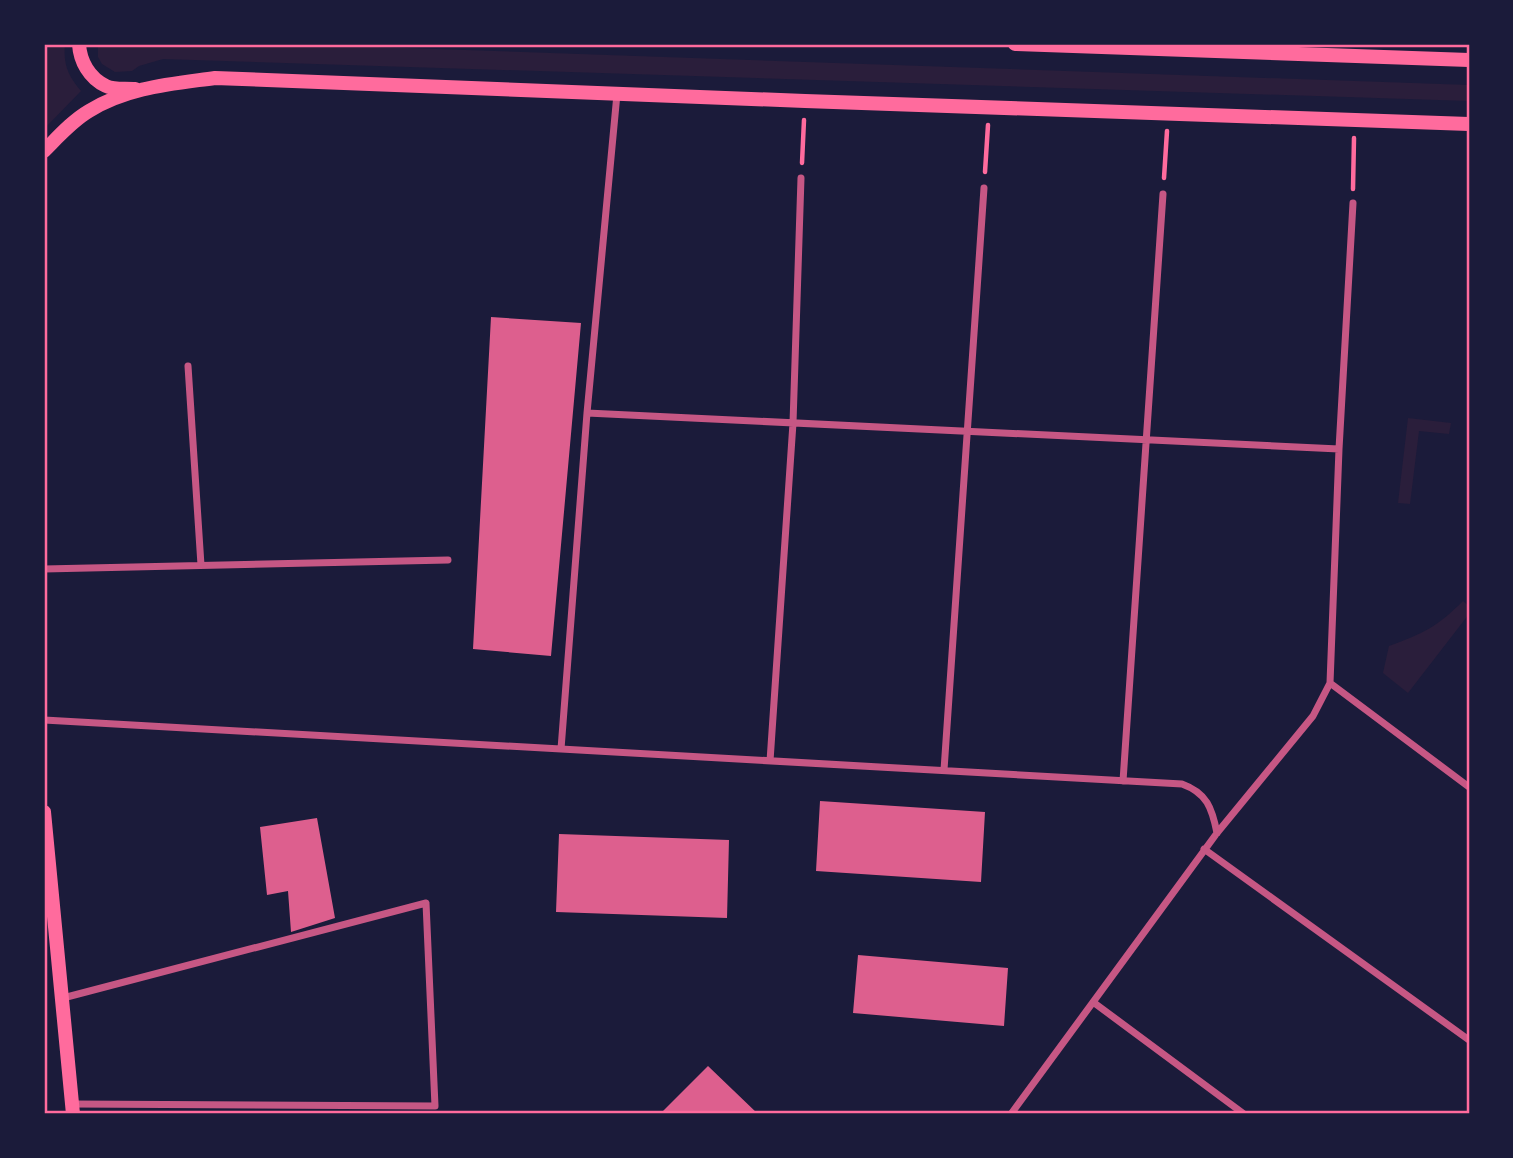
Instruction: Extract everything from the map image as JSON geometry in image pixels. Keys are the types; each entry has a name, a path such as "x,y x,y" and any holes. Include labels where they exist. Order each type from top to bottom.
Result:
{"main road":[{"path":"79,44 79,57 88,72 107,87 138,89 215,78 1469,124"},
{"path":"1015,44 1469,60"},
{"path":"44,151 89,111 138,89"},
{"path":"44,811 73,1109"}],"street":[{"path":"561,749 587,413 617,94"},
{"path":"770,761 793,423 801,178"},
{"path":"944,770 984,188"},
{"path":"1123,780 1163,194"},
{"path":"1011,1114 1217,832 1313,716 1330,682 1339,449 1353,203"},
{"path":"188,366 201,565"},
{"path":"587,413 1339,449"},
{"path":"44,569 447,560"},
{"path":"1330,682 1469,787"},
{"path":"44,720 1182,784 1195,788 1205,797 1212,808 1217,832"},
{"path":"1205,849 1469,1040"},
{"path":"62,998 426,903 435,1106 366,1110 73,1109"},
{"path":"1093,1002 1244,1114"}],"path":[{"path":"801,178 805,101"},
{"path":"984,188 989,107"},
{"path":"1163,194 1168,113"},
{"path":"1353,203 1354,120"}],"shaded area":[{"path":"44,44 65,44 67,69 81,91 44,129"},
{"path":"98,44 291,44 1469,85 1469,101 163,59 139,66 132,71 115,72 102,64 98,57"},
{"path":"1408,418 1451,423 1449,434 1419,431 1410,504 1398,503"},
{"path":"1463,601 1469,606 1469,614 1408,693 1383,673 1389,646 1429,628"}],"building":[{"path":"491,317 581,323 551,656 473,649"},
{"path":"820,801 985,812 981,882 816,871"},
{"path":"317,818 335,918 291,932 288,891 267,895 260,827"},
{"path":"559,834 729,840 727,918 556,912"},
{"path":"858,955 1008,968 1004,1026 853,1013"},
{"path":"708,1066 758,1114 660,1114"}]}
